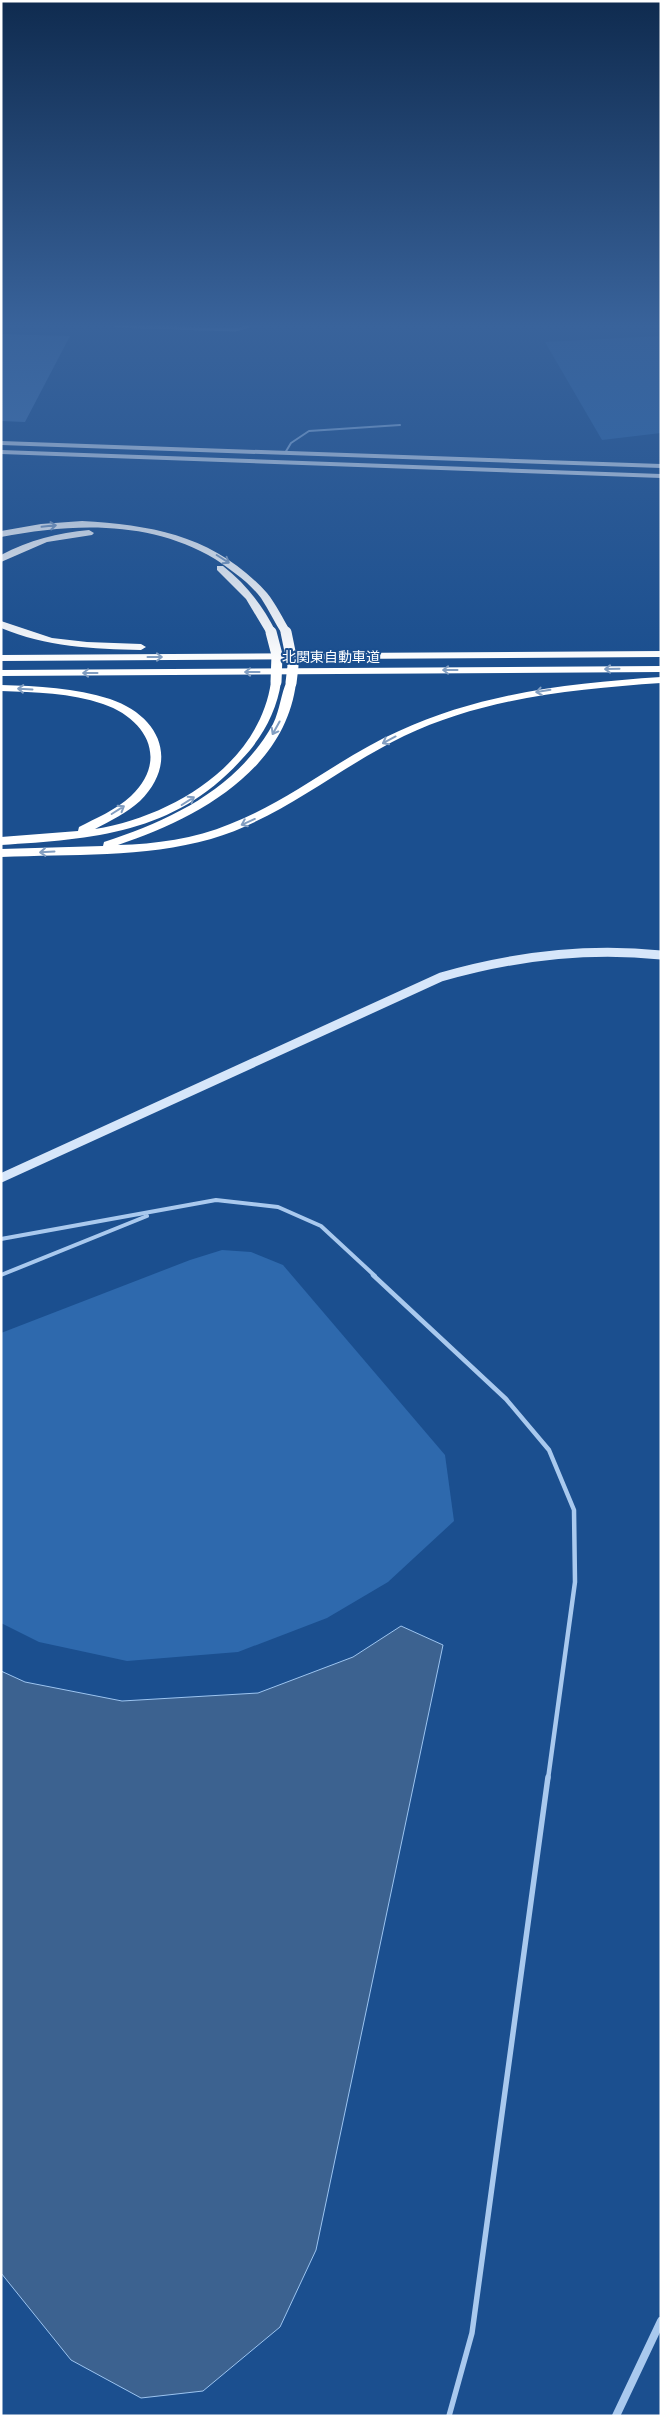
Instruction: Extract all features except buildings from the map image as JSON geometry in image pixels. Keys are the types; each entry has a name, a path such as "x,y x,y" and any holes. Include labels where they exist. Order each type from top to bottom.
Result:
{"highway":[{"path":"1,534 36,527 97,523 137,527 175,536 210,551 245,575 271,603 286,632 291,654 290,698 274,733 250,766 216,797 172,821 92,850"},
{"path":"1,559 33,543 73,534 122,532 164,540 198,554 231,576 256,605 271,632 277,655 275,696 261,727 230,768 206,789 161,816 115,830 1,841"},
{"path":"1,624 35,638 94,646 530,655"},
{"name":"北関東自動車道","path":"1,658 661,654"},
{"name":"北関東自動車道","path":"1,673 661,668"},
{"path":"1,853 129,849 178,843 235,827 295,798 370,750 427,721 459,710 494,700 568,687 661,680"},
{"path":"1,688 59,692 108,702 140,720 150,732 156,744 158,757 156,771 146,787 135,799 119,811 76,834"}],"main road":[{"path":"1,443 661,466"},
{"path":"1,452 661,476"}],"street":[{"path":"1,1178 441,977 487,963 564,952 633,951 661,955"},
{"path":"616,2416 661,2322"}],"lane":[{"path":"285,453 291,443 297,439"},
{"path":"1,1239 154,1213 216,1200 278,1207 321,1226 506,1399 549,1450 574,1510 575,1582 472,2333 449,2416"},
{"path":"1,1275 154,1213"}],"shaded area":[{"path":"222,1250 251,1252 283,1265 445,1455 454,1521 388,1582 327,1618 238,1652 127,1661 39,1642 1,1623 1,1333 190,1260"},
{"path":"401,1626 443,1645 316,2250 280,2327 203,2391 141,2398 71,2360 1,2273 1,1671 25,1682 122,1701 258,1693 353,1657"}]}
